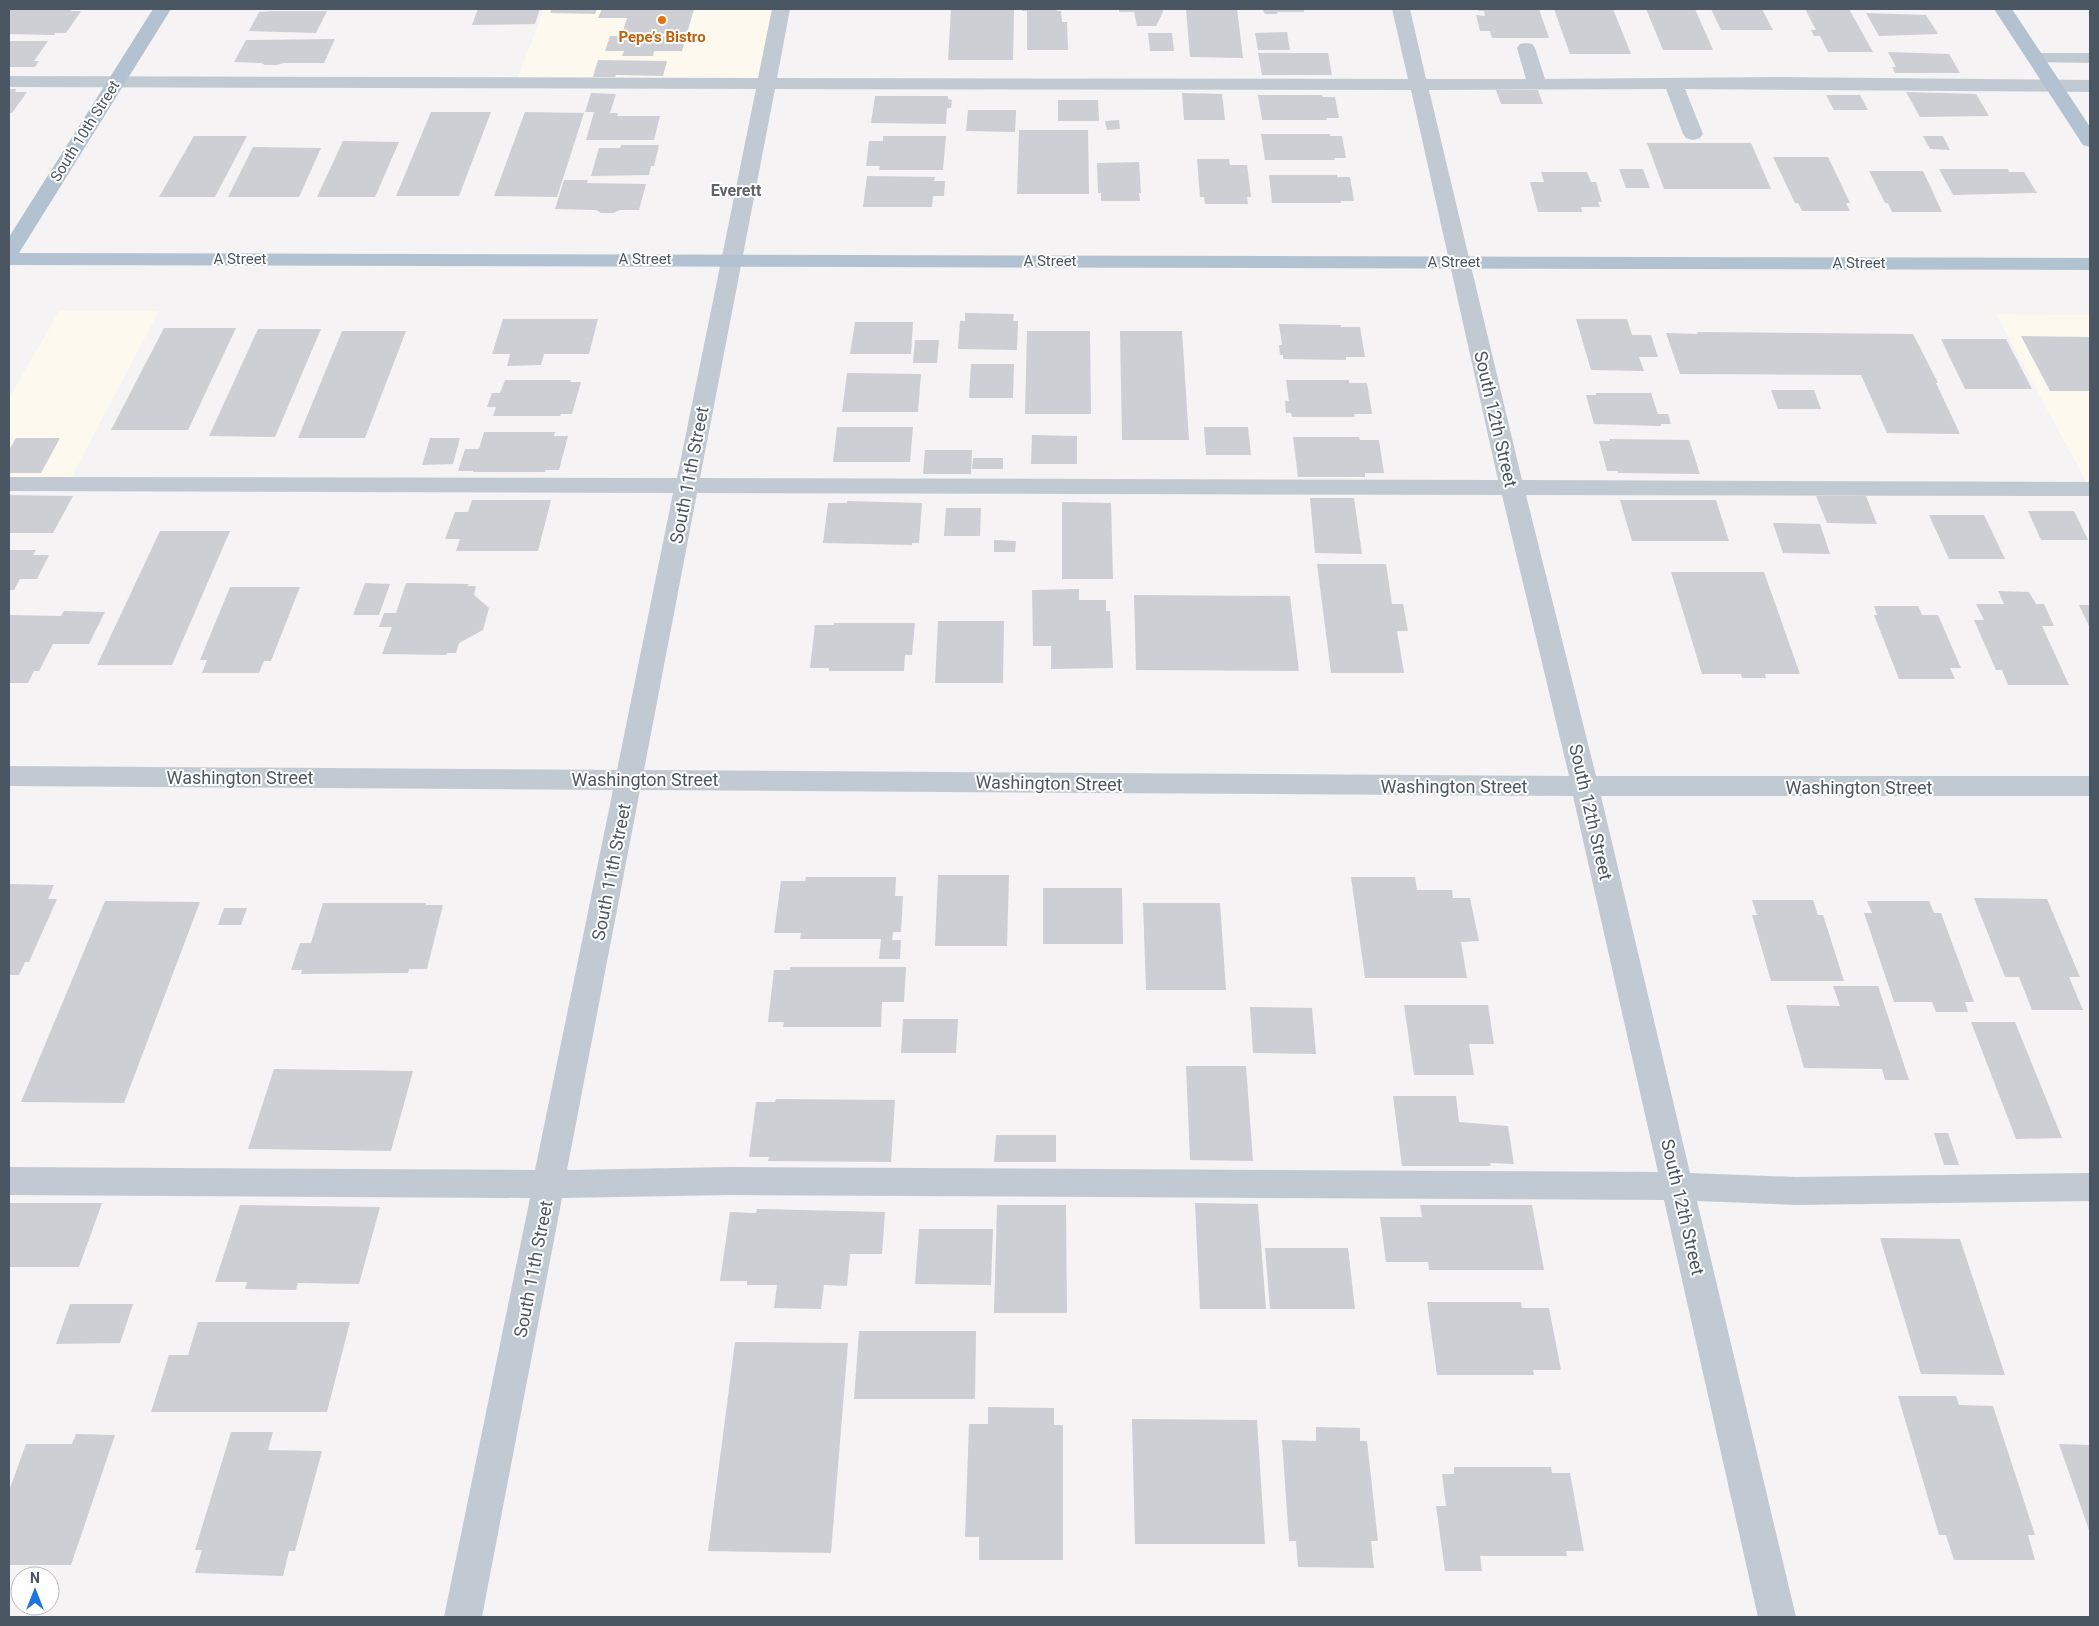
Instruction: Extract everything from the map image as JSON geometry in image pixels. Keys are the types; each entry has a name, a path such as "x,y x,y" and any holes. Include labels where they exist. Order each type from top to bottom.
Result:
{"main road":[{"name":"South 10th Street","path":"9,254 162,9"},
{"path":"2003,9 2090,141"},
{"name":"A Street","path":"9,259 2090,264"}],"street":[{"name":"South 11th Street","path":"463,1617 781,9"},
{"name":"South 12th Street","path":"1401,9 1512,488 1585,787 1777,1617"},
{"path":"1526,48 1537,84"},
{"path":"2036,58 2090,58"},
{"path":"9,81 2090,86"},
{"path":"1673,84 1693,134"},
{"path":"9,484 2090,489"},
{"name":"Washington Street","path":"9,776 1585,787 2090,786"},
{"path":"9,1181 550,1184 730,1181 1678,1186 1796,1190 2090,1187"}],"shaded area":[{"path":"544,9 781,9 765,83 516,83"},
{"path":"59,311 159,311 68,484 9,484 9,398"},
{"path":"1996,314 2090,315 2090,489"}],"building":[{"path":"72,9 71,11 81,11 66,33 55,33 54,35 9,34 9,10"},
{"path":"478,9 540,9 535,24 472,25"},
{"path":"552,9 597,9 595,14 550,13"},
{"path":"602,9 694,9 682,51 654,51 653,56 622,56 624,51 605,51 610,36 670,36 671,34 622,34 627,18 598,18"},
{"path":"951,9 1014,9 1013,60 948,60"},
{"path":"1022,9 1057,9 1057,11 1061,11 1062,22 1067,22 1068,50 1027,50 1027,11 1022,11"},
{"path":"1119,9 1163,9 1163,12 1156,26 1137,26 1134,12 1119,12"},
{"path":"1186,9 1237,9 1243,58 1190,57"},
{"path":"1262,9 1304,9 1304,12 1265,14"},
{"path":"1478,9 1539,9 1549,38 1492,38 1490,31 1480,31 1476,15 1485,16 1484,11 1479,11"},
{"path":"1554,9 1613,9 1631,54 1570,54"},
{"path":"1646,9 1695,9 1713,50 1663,50"},
{"path":"1711,9 1762,9 1773,30 1721,30"},
{"path":"1805,9 1849,9 1873,52 1828,52 1820,36 1814,36 1811,30 1816,30"},
{"path":"327,11 316,33 249,31 259,12"},
{"path":"1866,13 1926,15 1938,34 1879,36"},
{"path":"1287,32 1290,50 1258,50 1255,33"},
{"path":"1148,33 1172,33 1174,51 1150,51"},
{"path":"335,39 324,63 265,65 261,63 234,62 246,40"},
{"path":"9,41 48,41 34,61 39,61 35,67 9,67"},
{"path":"1888,52 1949,54 1960,73 1895,73 1892,67 1896,67"},
{"path":"1258,53 1328,53 1332,75 1262,75"},
{"path":"598,60 667,61 663,76 616,75 615,77 593,77"},
{"path":"9,89 16,89 15,92 27,92 12,113 9,113"},
{"path":"1496,90 1538,90 1543,104 1501,104"},
{"path":"1906,92 1976,94 1989,116 1920,117"},
{"path":"591,93 616,94 610,113 618,113 617,116 660,116 654,140 586,140 594,112 585,112"},
{"path":"1182,93 1222,94 1225,120 1184,120"},
{"path":"1258,95 1322,95 1323,97 1335,97 1339,118 1326,118 1327,120 1262,120"},
{"path":"1826,95 1860,95 1868,110 1834,110"},
{"path":"875,96 948,96 948,99 952,100 951,108 947,108 946,124 871,123"},
{"path":"1058,100 1098,100 1099,121 1058,121"},
{"path":"968,110 1016,110 1015,132 966,131"},
{"path":"431,112 491,112 459,196 396,196"},
{"path":"525,112 584,113 557,197 494,196"},
{"path":"1119,120 1120,129 1107,130 1105,121"},
{"path":"1019,130 1088,130 1089,194 1017,194"},
{"path":"1261,134 1330,134 1330,136 1342,136 1346,158 1334,158 1335,160 1265,160"},
{"path":"194,136 247,136 215,197 159,197"},
{"path":"883,136 946,136 943,170 879,170 880,166 866,166 869,141 883,141"},
{"path":"1923,136 1943,136 1950,150 1930,149"},
{"path":"343,141 399,142 375,197 317,197"},
{"path":"1647,143 1751,143 1771,189 1664,189"},
{"path":"621,145 659,145 654,166 651,166 649,175 591,176 599,148 620,148"},
{"path":"253,147 321,148 299,197 228,197"},
{"path":"1773,157 1828,157 1850,203 1846,203 1850,211 1802,211 1798,203 1795,203"},
{"path":"1197,159 1229,159 1230,165 1247,165 1251,197 1247,197 1248,204 1205,204 1204,197 1200,197"},
{"path":"1139,162 1140,201 1101,201 1101,193 1098,193 1097,163"},
{"path":"1619,169 1643,169 1650,188 1626,188"},
{"path":"1939,169 2008,169 2009,172 2024,172 2037,193 1953,195"},
{"path":"1869,171 1923,171 1942,212 1892,212 1888,203 1885,203"},
{"path":"1541,172 1587,172 1591,182 1596,182 1602,202 1598,202 1600,207 1581,207 1582,212 1538,212 1530,182 1544,182"},
{"path":"1269,175 1337,175 1337,177 1350,177 1354,201 1341,201 1341,203 1272,203"},
{"path":"867,176 935,177 934,181 945,181 944,196 933,196 932,207 863,207"},
{"path":"564,180 588,180 587,183 646,184 639,210 601,213 596,210 555,209"},
{"path":"965,313 1014,314 1013,321 1018,321 1017,350 958,349 960,321 965,321"},
{"path":"503,319 598,319 589,354 544,354 541,365 507,366 510,354 492,354"},
{"path":"1576,319 1627,319 1632,335 1651,335 1658,357 1639,357 1644,371 1591,370"},
{"path":"855,322 913,322 911,354 850,354"},
{"path":"1279,324 1360,327 1365,357 1346,357 1346,360 1283,359 1283,355 1280,355 1279,345 1282,345"},
{"path":"164,328 236,328 188,430 111,430"},
{"path":"258,329 321,329 275,437 209,436"},
{"path":"342,331 406,331 365,438 298,438"},
{"path":"1027,331 1090,331 1091,414 1025,414"},
{"path":"1120,331 1182,331 1189,440 1122,440"},
{"path":"1697,332 1913,334 1938,383 1936,383 1960,434 1887,433 1861,375 1680,374 1666,333 1698,334"},
{"path":"2021,336 2090,337 2090,391 2050,391"},
{"path":"1941,339 2006,339 2032,389 1965,389"},
{"path":"915,340 939,340 937,363 913,363"},
{"path":"971,364 1014,364 1013,398 969,398"},
{"path":"847,373 921,374 918,412 842,412"},
{"path":"505,380 571,380 570,382 581,382 572,414 561,414 560,416 493,416 496,407 487,407 492,393 500,393"},
{"path":"1286,380 1349,380 1349,383 1367,383 1372,414 1354,414 1355,417 1292,417 1291,413 1286,413 1285,401 1289,401"},
{"path":"1771,390 1814,390 1821,409 1778,409"},
{"path":"1596,393 1651,393 1658,414 1668,414 1671,424 1661,424 1661,426 1594,424 1586,395 1596,395"},
{"path":"837,427 913,427 910,462 833,462"},
{"path":"1204,427 1248,427 1251,455 1206,455"},
{"path":"484,432 555,432 554,436 568,436 559,470 546,470 545,472 458,471 465,449 479,449"},
{"path":"1032,435 1077,436 1077,464 1031,464"},
{"path":"1293,437 1359,437 1360,440 1379,440 1384,473 1365,473 1365,477 1298,477"},
{"path":"16,438 60,438 41,473 9,473 9,450"},
{"path":"430,438 460,438 453,464 422,465"},
{"path":"1609,439 1689,440 1700,474 1618,473 1618,471 1607,471 1599,441 1610,441"},
{"path":"925,450 972,450 971,474 923,474"},
{"path":"973,458 1003,458 1003,469 972,469"},
{"path":"9,495 73,496 53,533 9,533"},
{"path":"1816,496 1866,496 1877,524 1827,523"},
{"path":"1310,498 1354,498 1362,554 1315,553"},
{"path":"472,500 551,500 538,551 456,551 460,539 445,539 455,512 468,512"},
{"path":"1620,500 1716,500 1729,541 1632,541"},
{"path":"847,501 922,503 919,543 912,543 912,545 823,543 828,503 847,503"},
{"path":"1062,502 1111,503 1113,579 1062,579"},
{"path":"946,508 981,508 980,536 944,536"},
{"path":"2028,511 2074,511 2088,540 2041,540"},
{"path":"1929,515 1984,515 2005,559 1949,559"},
{"path":"1773,523 1820,524 1830,554 1783,553"},
{"path":"160,531 230,531 172,665 97,665"},
{"path":"994,540 1016,541 1015,552 994,552"},
{"path":"9,550 36,550 33,555 49,555 37,579 20,579 14,590 9,590"},
{"path":"1317,564 1386,564 1392,604 1403,604 1408,631 1397,631 1404,673 1331,673"},
{"path":"1671,572 1764,572 1800,674 1765,674 1766,678 1742,678 1741,674 1702,674"},
{"path":"365,583 390,584 379,615 353,615"},
{"path":"406,583 469,584 467,586 476,586 474,595 489,608 483,630 459,643 456,653 447,653 446,655 382,654 392,627 379,627 384,613 396,613"},
{"path":"230,587 300,587 271,661 264,661 259,673 202,673 207,660 200,660"},
{"path":"1079,589 1079,600 1106,600 1106,611 1110,611 1113,668 1051,669 1051,646 1033,646 1032,590"},
{"path":"1998,591 2029,592 2036,604 2044,604 2054,626 2042,626 2069,685 2008,685 2002,670 1996,670 1974,620 1984,620 1976,604 2004,604"},
{"path":"1134,595 1290,596 1299,671 1136,670"},
{"path":"2079,605 2090,605 2090,628"},
{"path":"1874,606 1918,606 1922,615 1938,615 1961,668 1950,668 1955,679 1899,679 1874,615 1877,615"},
{"path":"64,611 105,612 89,644 53,644 39,671 34,671 28,683 9,683 9,615 61,616"},
{"path":"938,621 1004,621 1003,683 935,683"},
{"path":"834,623 915,623 912,655 905,655 904,671 829,671 829,668 810,668 815,625 834,625"},
{"path":"938,875 1009,875 1007,946 935,946"},
{"path":"806,877 896,877 895,896 903,896 901,932 893,932 892,940 901,940 900,959 879,959 881,939 800,939 801,933 774,933 781,881 805,881"},
{"path":"1351,877 1415,877 1417,890 1452,890 1453,898 1470,898 1479,941 1461,942 1467,978 1365,978"},
{"path":"9,884 54,885 48,899 57,899 29,962 25,962 19,975 9,975"},
{"path":"1043,888 1122,888 1123,944 1043,944"},
{"path":"1974,898 2047,899 2080,977 2069,977 2083,1010 2032,1010 2019,977 2005,977"},
{"path":"1752,900 1813,900 1818,915 1823,915 1844,981 1771,981 1752,915 1757,915"},
{"path":"105,901 200,902 124,1103 21,1102"},
{"path":"1867,901 1929,901 1934,913 1941,913 1974,1002 1965,1002 1968,1012 1936,1012 1932,1002 1894,1002 1864,913 1872,913"},
{"path":"323,903 426,903 426,905 443,905 427,969 409,969 408,973 301,974 302,970 291,970 300,943 311,943"},
{"path":"1143,903 1220,903 1226,990 1146,990"},
{"path":"224,908 247,908 241,925 218,925"},
{"path":"790,967 906,967 904,1002 882,1002 881,1027 783,1027 784,1022 768,1022 774,970 790,970"},
{"path":"1833,986 1878,986 1909,1080 1885,1080 1882,1069 1804,1068 1786,1005 1840,1006"},
{"path":"1404,1005 1488,1005 1494,1044 1469,1044 1474,1075 1414,1075"},
{"path":"1250,1007 1312,1008 1316,1054 1253,1053"},
{"path":"903,1019 958,1019 956,1053 901,1053"},
{"path":"1971,1022 2015,1022 2062,1138 2016,1139"},
{"path":"1186,1066 1246,1066 1253,1161 1190,1160"},
{"path":"274,1069 413,1071 391,1151 248,1149"},
{"path":"1393,1096 1456,1096 1459,1122 1508,1126 1514,1164 1490,1163 1491,1166 1402,1166"},
{"path":"776,1099 895,1100 891,1162 768,1161 769,1157 749,1157 756,1102 775,1102"},
{"path":"1934,1133 1948,1133 1959,1165 1944,1165"},
{"path":"996,1135 1056,1135 1056,1162 994,1162"},
{"path":"9,1203 102,1203 79,1267 9,1267"},
{"path":"1195,1203 1258,1204 1266,1309 1200,1309"},
{"path":"240,1205 380,1207 359,1284 298,1283 296,1290 245,1289 247,1282 215,1282"},
{"path":"997,1205 1066,1205 1067,1313 994,1313"},
{"path":"1420,1205 1532,1205 1544,1270 1429,1270 1428,1262 1386,1262 1380,1217 1422,1217"},
{"path":"757,1209 885,1212 882,1254 850,1254 847,1286 824,1285 821,1309 774,1308 777,1285 747,1285 747,1281 720,1281 730,1212 756,1213"},
{"path":"919,1229 993,1229 991,1285 915,1284"},
{"path":"1880,1238 1960,1239 2005,1375 1921,1374"},
{"path":"1265,1248 1348,1248 1355,1309 1270,1309"},
{"path":"1427,1302 1521,1302 1522,1308 1549,1308 1561,1370 1533,1370 1534,1375 1437,1375"},
{"path":"70,1304 133,1304 120,1343 56,1344"},
{"path":"198,1322 350,1322 327,1412 151,1412 169,1355 188,1355"},
{"path":"859,1331 976,1331 975,1399 854,1399"},
{"path":"735,1342 848,1343 831,1553 708,1551"},
{"path":"1898,1396 1956,1396 1959,1405 1993,1406 2035,1535 2028,1535 2035,1560 1954,1560 1946,1535 1939,1535"},
{"path":"988,1407 1054,1408 1054,1425 1063,1425 1063,1560 979,1560 979,1537 965,1537 969,1424 988,1424"},
{"path":"1132,1419 1257,1420 1265,1544 1135,1544"},
{"path":"1316,1427 1360,1428 1360,1441 1367,1441 1378,1541 1371,1541 1374,1568 1298,1567 1296,1541 1289,1541 1282,1440 1316,1441"},
{"path":"231,1432 273,1432 268,1450 322,1451 295,1551 289,1551 283,1576 195,1573 202,1550 195,1550"},
{"path":"76,1434 115,1435 71,1565 9,1565 9,1491 26,1444 72,1444"},
{"path":"2059,1444 2090,1445 2090,1533"},
{"path":"1454,1467 1551,1467 1552,1473 1570,1473 1584,1551 1566,1551 1567,1556 1480,1556 1482,1571 1445,1571 1436,1506 1446,1506 1442,1474 1454,1474"}],"place":[{"name":"Pepe’s Bistro","path":"662,20"}],"district":[{"name":"Everett","path":"736,190"}]}
